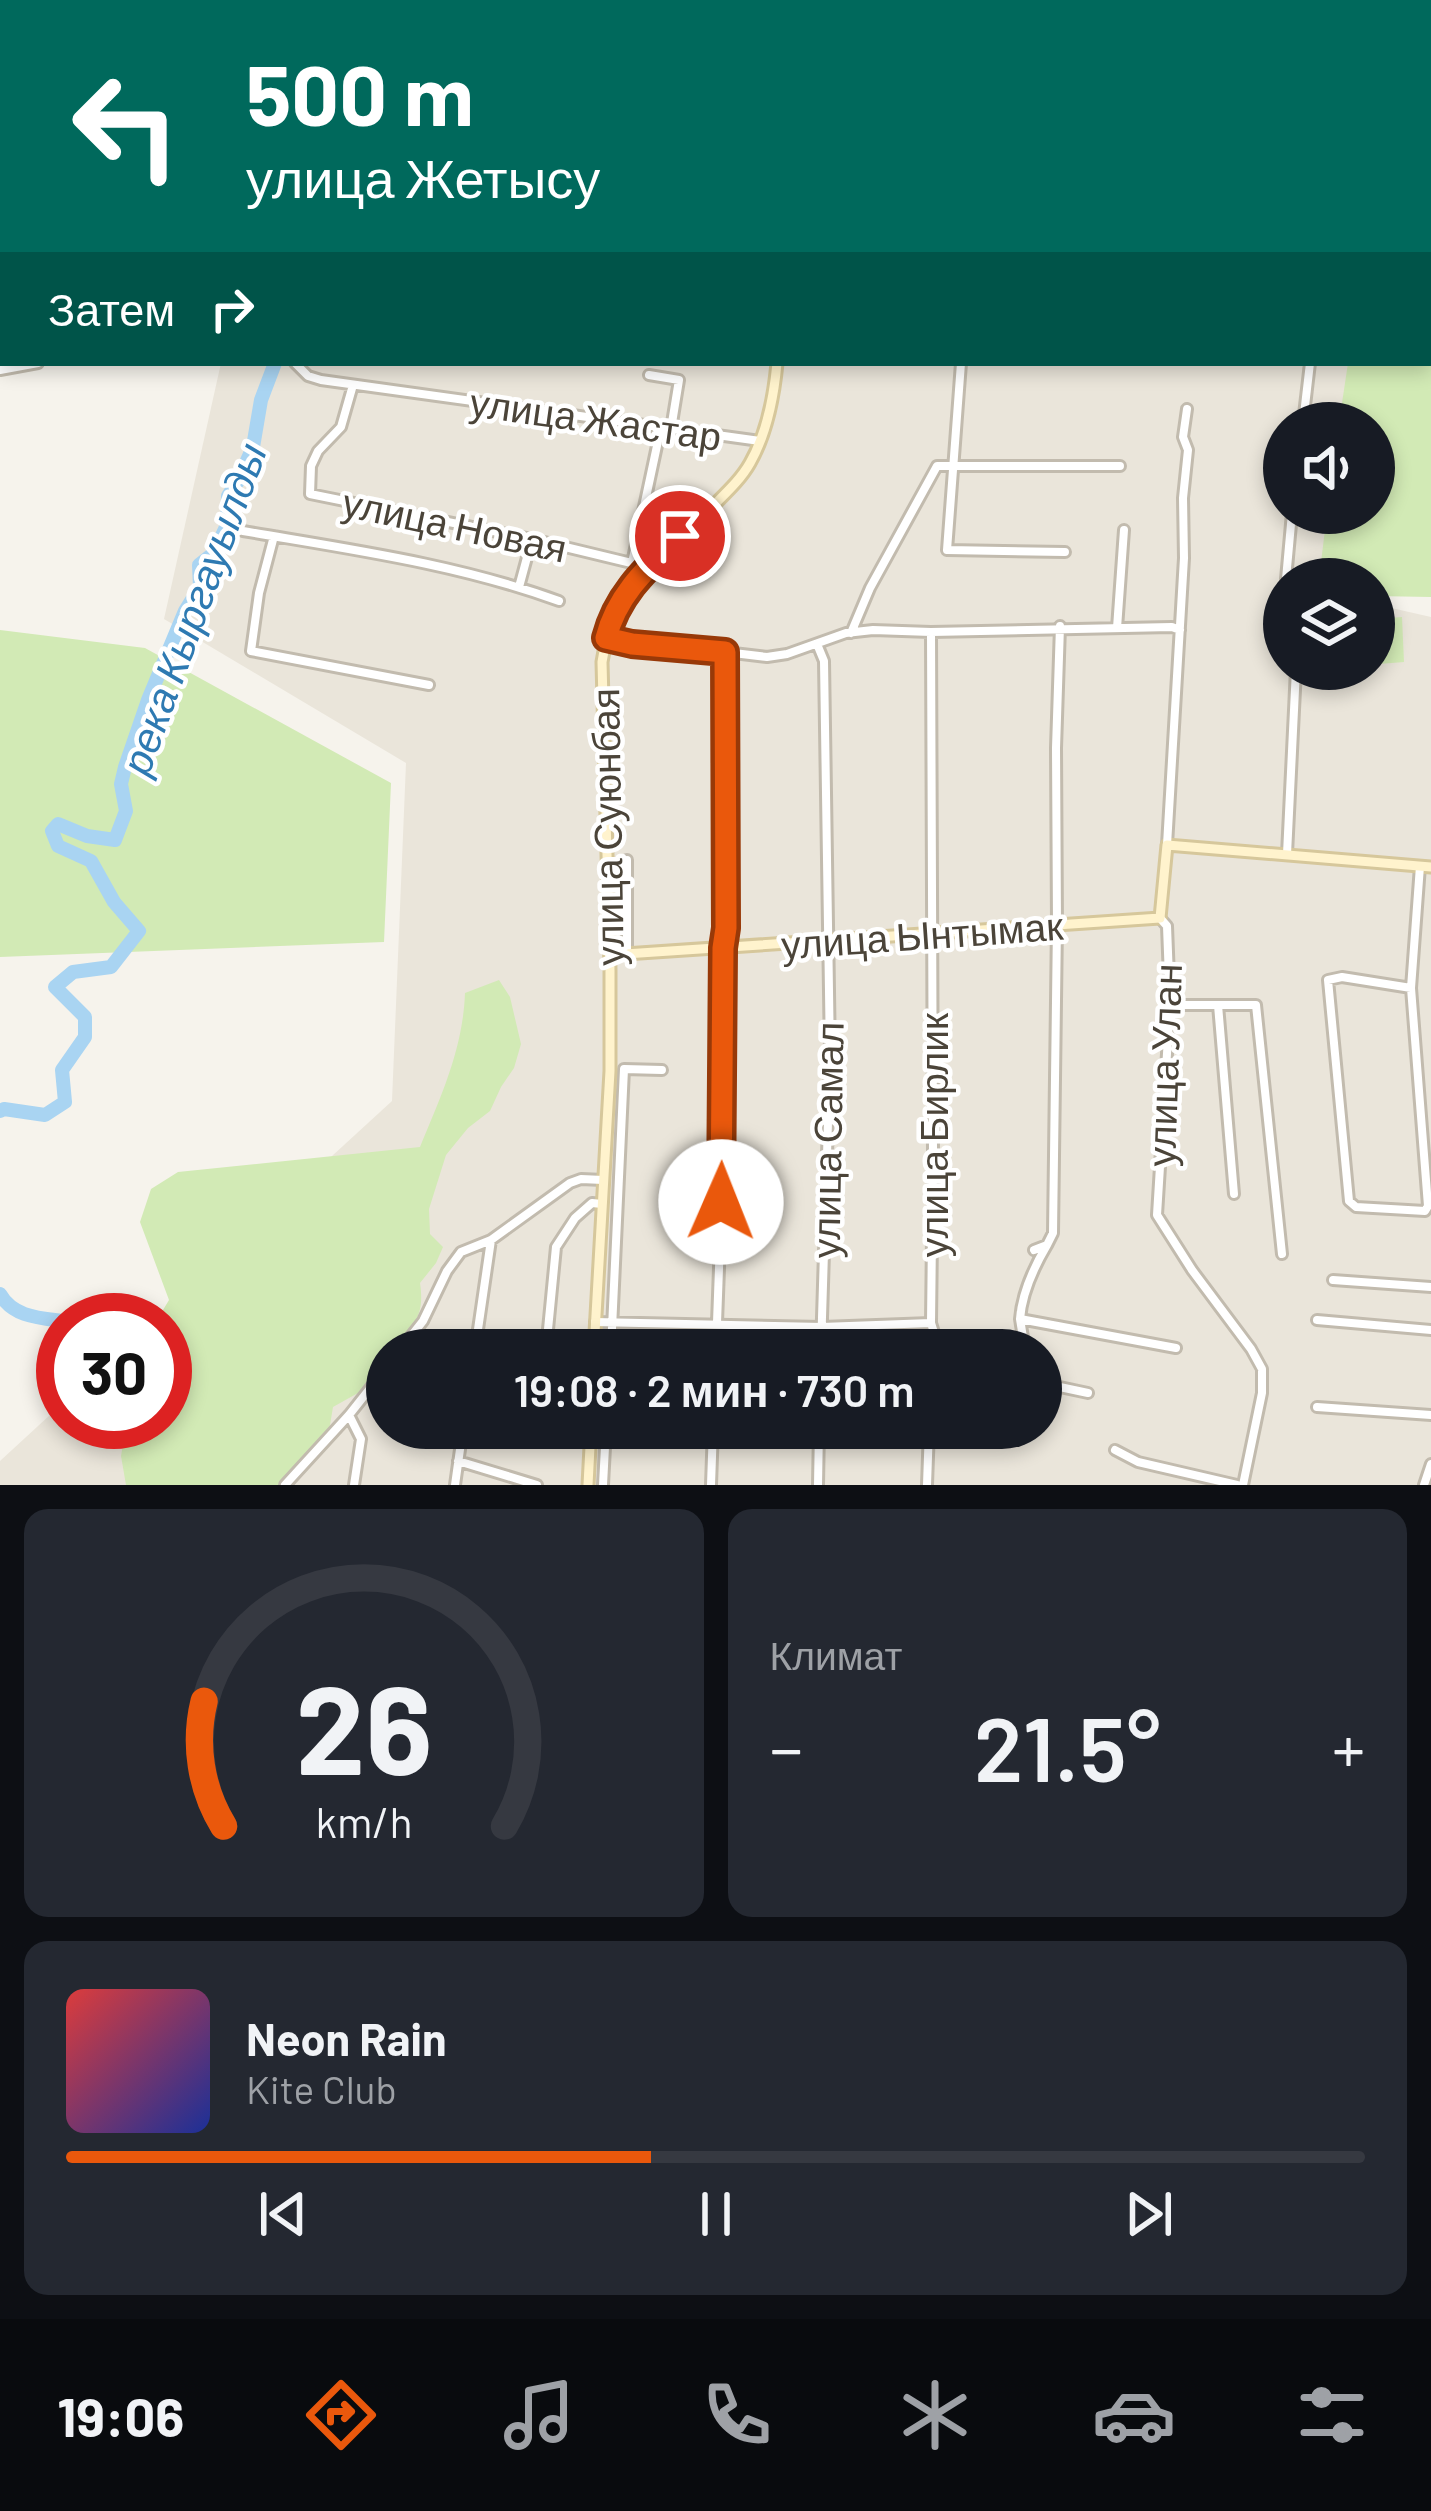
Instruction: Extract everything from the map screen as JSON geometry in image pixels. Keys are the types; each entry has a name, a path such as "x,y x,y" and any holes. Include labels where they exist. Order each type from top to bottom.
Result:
{"main road":[{"name":"улица Суюнбая","path":"595,1329 610,1071 602,662 606,638 629,587 750,464 774,390 777,366"},
{"path":"1160,918 1167,845 1425,866"},
{"name":"улица Ынтымак","path":"610,955 1160,918"},
{"path":"588,1485 590,1449"}],"street":[{"name":"улица Жастар","path":"299,366 315,379 760,441"},
{"path":"961,366 947,550 1065,552"},
{"path":"1305,402 1310,366"},
{"path":"632,563 679,380 649,375"},
{"name":"улица Новая","path":"352,385 341,427 311,466 310,494 648,567"},
{"path":"1167,845 1184,558 1187,409"},
{"path":"851,633 870,588 937,466 1120,466"},
{"path":"1118,628 1124,530"},
{"path":"243,531 519,586 559,601"},
{"path":"274,536 251,652 429,686"},
{"path":"519,586 532,539"},
{"path":"1022,1329 1021,1307 1052,1232 1060,628"},
{"path":"606,638 767,657 874,630 1180,630"},
{"name":"улица Бирлик","path":"931,632 933,1329"},
{"name":"улица Самал","path":"817,644 824,661 830,1057 822,1327"},
{"path":"717,1329 726,928 725,652"},
{"path":"1287,854 1295,690"},
{"path":"627,860 627,954"},
{"path":"1412,988 1342,976 1328,980 1349,1201 1356,1207 1425,1211 1428,1206 1412,988 1425,866"},
{"name":"улица Улан","path":"1160,918 1168,926 1170,1004 1157,1214 1262,1369 1262,1393 1240,1485"},
{"path":"1170,1004 1256,1005 1282,1253"},
{"path":"1218,1005 1234,1194"},
{"path":"612,1329 623,1069 662,1070"},
{"path":"417,1329 461,1252 491,1240 570,1183 581,1178 603,1180"},
{"path":"548,1329 556,1247 574,1218 592,1203 602,1204"},
{"path":"478,1329 491,1240"},
{"path":"1034,1250 1047,1245"},
{"path":"1333,1280 1431,1287"},
{"path":"1020,1318 1176,1348"},
{"path":"1317,1320 1431,1330"},
{"path":"595,1322 822,1327 931,1323"},
{"path":"1062,1387 1088,1393"},
{"path":"285,1485 366,1394"},
{"path":"1317,1407 1431,1415"},
{"path":"349,1415 361,1439 354,1485"},
{"path":"454,1485 460,1449"},
{"path":"603,1485 605,1449"},
{"path":"711,1485 712,1449"},
{"path":"818,1485 819,1449"},
{"path":"927,1485 928,1449"},
{"path":"1114,1450 1138,1462 1240,1485"},
{"path":"458,1461 537,1485"},
{"path":"1424,1485 1431,1464"}],"shaded area":[{"path":"220,366 1351,366 1346,402 1263,402 1263,534 1330,534 1328,558 1263,558 1263,690 1395,690 1395,609 1431,617 1431,1485 0,1485 0,1461 36,1428 36,1449 192,1449 192,1293 182,1293 392,1101 406,763 164,619"}],"green space":[{"path":"1348,366 1431,366 1431,597 1395,596 1395,558 1322,558 1324,534 1395,534 1395,402 1342,402"},
{"path":"1402,617 1404,662 1395,663 1395,618"},
{"path":"0,630 145,648 391,783 384,942 0,957"},
{"path":"499,980 510,997 521,1044 514,1068 490,1111 446,1155 429,1209 430,1234 443,1247 420,1283 421,1304 412,1327 366,1329 366,1383 333,1407 329,1431 280,1485 126,1485 122,1449 192,1449 192,1293 166,1293 140,1222 151,1189 178,1172 420,1147 455,1053 465,993"}],"waterway":[{"name":"река Кыргауылды","path":"0,1111 45,1115 65,1102 62,1070 85,1037 85,1017 55,987 73,972 111,967 139,931 114,902 91,861 58,846 52,831 58,824 87,836 115,840 126,811 121,784 125,767 185,611 200,587 199,565 214,553 227,525 228,496 253,447 261,400 274,366"},
{"name":"река Кыргауылды","path":"0,1294 19,1312 36,1317"}],"route":[{"path":"680,536 629,587 606,638 725,652 721,1202"}]}
